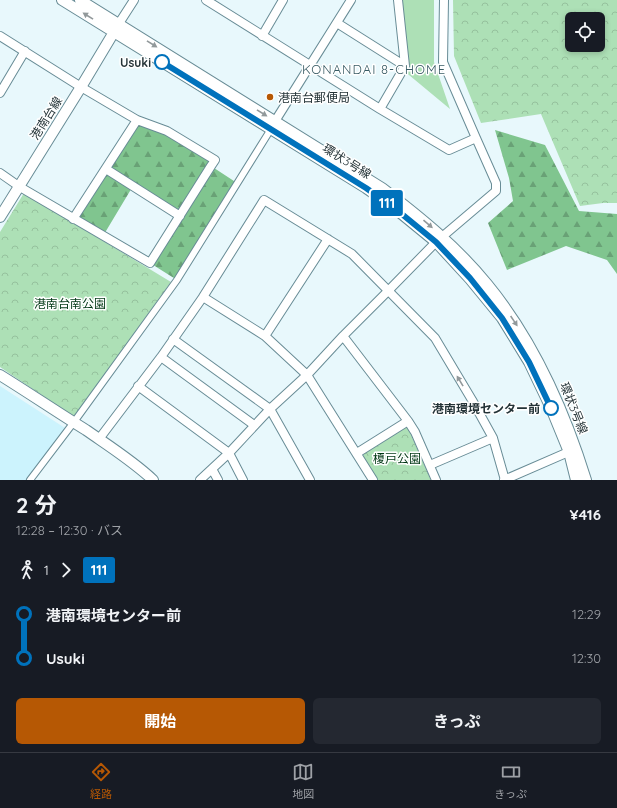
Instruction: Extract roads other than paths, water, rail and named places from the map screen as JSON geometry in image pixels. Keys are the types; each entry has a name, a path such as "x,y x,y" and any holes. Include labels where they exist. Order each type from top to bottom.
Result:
{"street":[{"name":"環状3号線","path":"62,0 116,28 273,125 439,239 502,318 529,362 586,480"},
{"name":"環状3号線","path":"80,0 116,28"},
{"path":"116,28 134,0"},
{"path":"206,0 310,66 449,150 476,138"},
{"path":"262,36 283,0"},
{"path":"30,480 177,280 351,0"},
{"path":"380,109 405,66 398,0"},
{"path":"200,480 229,453 270,409 307,375 343,336 439,239 496,191 496,183 443,62 444,0"},
{"path":"337,23 405,66"},
{"name":"港南台線","path":"0,217 20,187 116,28"},
{"path":"0,36 137,120 167,131 215,160 150,263 73,219 0,173"},
{"path":"0,93 25,51"},
{"path":"73,219 137,120"},
{"path":"106,169 180,216"},
{"path":"99,439 174,339 203,297 264,200 352,254 435,338 493,438 505,480 573,451"},
{"path":"265,336 328,239"},
{"path":"203,297 265,336 307,375 373,480"},
{"path":"343,336 408,421 415,432 436,480"},
{"path":"174,339 270,409 310,480"},
{"path":"161,356 254,425"},
{"path":"0,375 126,457 153,480"},
{"path":"138,386 229,453 243,480"},
{"path":"357,453 408,421"},
{"path":"430,466 493,438"},
{"name":"環状3号線","path":"573,451 576,480"},
{"path":"212,469 218,480"}],"place":[{"name":"Usuki","path":"162,62"},
{"name":"港南台郵便局","path":"270,97"},
{"name":"港南環境センター前","path":"551,408"}],"district":[{"name":"KONANDAI 8-CHOME","path":"374,69"}],"park label":[{"name":"港南台南公園","path":"70,303"},
{"name":"榎戸公園","path":"397,458"}]}
